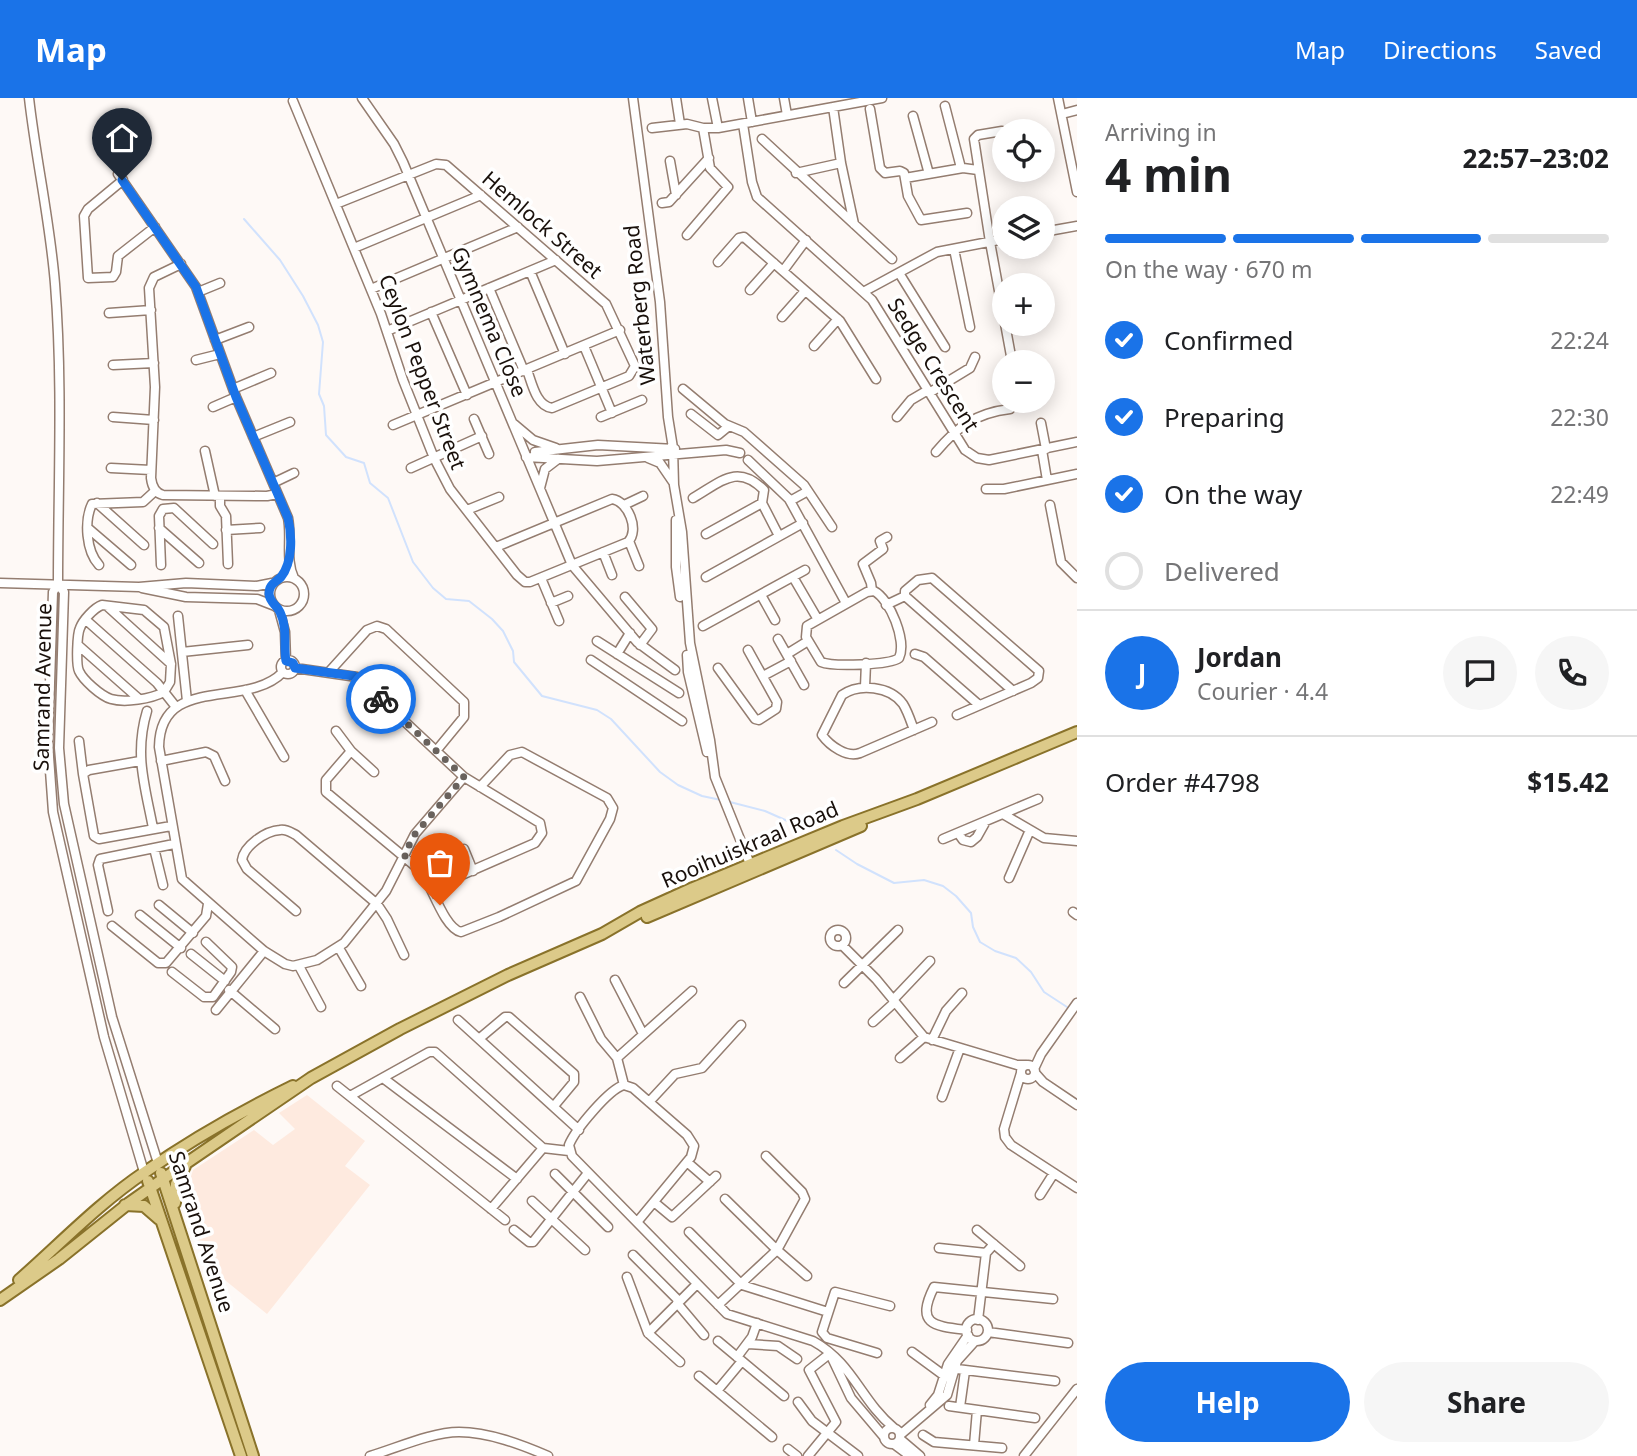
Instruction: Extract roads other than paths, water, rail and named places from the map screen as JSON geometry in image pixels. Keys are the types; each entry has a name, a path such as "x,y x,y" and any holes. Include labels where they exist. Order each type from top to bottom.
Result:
{"main road":[{"name":"Rooihuiskraal Road","path":"0,1299 144,1172 246,1109 311,1079 467,995 601,933 685,902 751,868 897,811 917,799 1077,730"},
{"name":"Rooihuiskraal Road","path":"0,1299 59,1259 163,1178 311,1079"},
{"name":"Samrand Avenue","path":"158,1163 253,1456"},
{"path":"176,1212 176,1184 187,1164"},
{"name":"Samrand Avenue","path":"144,1172 241,1456"},
{"path":"125,1205 144,1206 161,1222"}],"street":[{"path":"29,98 55,286 59,408 58,584"},
{"name":"Gymnema Close","path":"362,98 394,144 408,174 572,565 640,645 674,670"},
{"name":"Waterberg Road","path":"633,98 657,278 668,417 674,451 674,485 682,532 687,622 712,762 720,792 751,868"},
{"path":"676,98 680,124"},
{"path":"712,98 718,128"},
{"name":"Sedge Crescent","path":"748,98 747,123 755,194 878,307 965,450 983,460 1077,442"},
{"path":"784,98 787,116"},
{"path":"819,98 821,109"},
{"path":"652,128 680,124 718,128 853,101 882,98"},
{"path":"1058,98 1075,168 1077,192"},
{"name":"Ceylon Pepper Street","path":"293,102 371,289 417,415 445,481 523,581 528,583 541,578"},
{"path":"945,106 961,168"},
{"path":"833,107 854,224"},
{"path":"870,108 881,170 885,173 902,172 908,197 922,220 967,213"},
{"path":"1062,114 1077,110"},
{"path":"913,116 929,174"},
{"path":"687,235 727,189 726,184 710,168 703,128"},
{"path":"992,133 975,137 989,242 1010,350"},
{"path":"762,139 892,259"},
{"path":"662,203 669,202 709,158"},
{"path":"670,161 676,195"},
{"name":"Hemlock Street","path":"336,204 442,163 608,306 634,362 634,369 629,376 548,408 540,402 489,288"},
{"path":"796,173 841,163"},
{"path":"905,178 961,168 978,170"},
{"path":"155,227 118,256 113,277 88,278 85,214 120,177 181,264 198,292 234,393 289,523 289,565 294,578 302,586 304,597 302,603 293,610 285,632"},
{"path":"354,248 481,195"},
{"path":"1055,230 1077,226"},
{"path":"371,289 518,227"},
{"path":"718,262 743,236 838,319 876,379"},
{"path":"783,271 806,240"},
{"path":"864,292 934,254 992,241"},
{"path":"954,248 970,327"},
{"path":"387,331 556,260"},
{"path":"750,290 774,263"},
{"path":"181,264 159,274 149,288 154,363 151,481 155,491 161,495 277,494"},
{"path":"530,271 565,354"},
{"path":"899,273 945,347"},
{"path":"198,292 220,283"},
{"path":"782,317 805,291"},
{"path":"109,313 150,310"},
{"path":"431,312 467,395"},
{"path":"814,346 838,319"},
{"path":"215,340 249,327"},
{"path":"393,425 620,330"},
{"path":"584,346 612,413"},
{"path":"196,360 220,354"},
{"path":"897,417 911,400 970,368 975,357"},
{"path":"113,365 154,363"},
{"path":"213,407 271,373"},
{"path":"683,389 729,425 744,432 804,485 832,527"},
{"path":"601,418 642,400"},
{"path":"936,452 953,432 986,412 992,411"},
{"path":"691,414 718,435 729,425"},
{"path":"113,417 154,420"},
{"path":"474,419 489,454"},
{"path":"253,438 289,422"},
{"path":"511,422 533,440 561,453 597,461 646,457 674,451"},
{"path":"1041,424 1047,480"},
{"path":"411,468 482,436"},
{"path":"526,455 561,453 598,445 687,453 734,450 740,453"},
{"path":"615,446 616,460"},
{"path":"205,451 225,515 228,565"},
{"path":"540,489 545,469 561,453"},
{"path":"646,457 660,463 674,485"},
{"path":"748,460 790,501 846,603"},
{"path":"111,468 151,470"},
{"path":"273,483 294,474"},
{"path":"986,489 1004,489 1077,474"},
{"path":"693,498 731,476 750,478 764,490 762,503 779,536"},
{"path":"99,565 90,552 90,507 97,503 143,502 155,491"},
{"path":"790,501 808,491"},
{"path":"174,495 174,508 213,544"},
{"path":"624,505 643,496"},
{"path":"467,510 499,497"},
{"path":"496,547 609,500 617,499 624,505 634,529 629,541 541,578 559,621"},
{"path":"97,503 144,545"},
{"path":"706,534 762,503"},
{"path":"1050,505 1060,562 1077,578"},
{"path":"161,565 160,511 174,508"},
{"path":"706,577 803,523"},
{"path":"159,528 199,564"},
{"path":"226,530 260,528"},
{"path":"89,529 131,565"},
{"path":"872,591 863,564 883,549 880,541 887,537"},
{"path":"629,541 639,566"},
{"path":"603,552 612,575"},
{"path":"0,583 139,587 186,583 257,586 272,583 280,577 289,555"},
{"path":"703,626 805,570"},
{"path":"280,577 294,578"},
{"path":"793,577 817,618"},
{"path":"905,596 905,591 915,582 933,578 1037,669 1039,676 1034,682 957,715"},
{"path":"186,583 186,597"},
{"path":"272,583 270,598 277,608 285,632 286,661 282,667 284,672"},
{"name":"Samrand Avenue","path":"144,1172 104,1037 53,812 48,743 52,592 58,584 64,592 59,748 64,804 112,1017 158,1163"},
{"path":"139,587 186,597 257,599 277,608 293,610"},
{"path":"872,591 880,594 900,632 901,656 892,662 825,664 819,660 808,641 806,627 817,618 872,591"},
{"path":"761,595 775,620"},
{"path":"551,603 568,596"},
{"path":"886,605 905,596"},
{"path":"905,596 1013,691"},
{"path":"625,597 652,629 640,645"},
{"path":"107,606 171,664"},
{"path":"107,606 145,610 156,619 166,630 171,664 170,682 164,692 116,700 104,695 80,673 77,665 79,628 86,620 96,608 107,606"},
{"path":"178,616 187,701"},
{"path":"86,620 164,692 176,707"},
{"path":"329,672 367,630 377,626 386,629 464,702 464,717 436,751"},
{"path":"617,654 630,634"},
{"path":"778,639 804,685"},
{"path":"597,641 679,694"},
{"path":"763,676 808,641"},
{"path":"78,645 138,698"},
{"path":"182,652 248,645"},
{"path":"718,667 755,719 759,720 777,706 748,650"},
{"path":"915,654 924,657 979,705"},
{"path":"591,660 682,721"},
{"path":"286,661 293,663 295,668"},
{"path":"865,687 866,663"},
{"path":"295,668 350,675 360,679 464,777 536,819 542,831 534,843 432,888"},
{"path":"295,668 292,673 284,672 268,685 187,701 176,707 166,718 160,733 161,761 182,879 264,951 285,964 299,965 317,960 339,948 377,904 398,872 415,834 464,777"},
{"path":"634,688 644,671"},
{"path":"914,730 899,700 890,694 865,687 842,695 823,731 824,738 853,756 914,730 932,722"},
{"path":"245,690 284,757"},
{"path":"147,711 140,735 140,761 153,828"},
{"path":"336,731 351,751 374,772"},
{"path":"79,741 94,834 97,838 172,826"},
{"path":"351,751 326,780 326,792 421,871 448,923 456,931 467,931 576,881 612,814 612,805 607,798 522,752 515,752 507,758 480,787"},
{"path":"161,761 206,752 214,756 225,780"},
{"path":"83,774 89,770 140,761"},
{"path":"943,839 1038,799"},
{"path":"1003,814 1048,839 1077,841"},
{"path":"958,833 963,840 971,842 986,821"},
{"path":"296,911 247,869 242,860 244,850 248,846 275,831 285,830 296,835 377,904 404,955"},
{"path":"1009,878 1030,830"},
{"path":"108,911 98,865 100,859 174,844"},
{"path":"154,848 163,885"},
{"path":"464,849 473,870"},
{"path":"112,926 158,962 166,963 206,916 208,904"},
{"path":"159,905 193,933"},
{"path":"139,915 181,948"},
{"path":"844,983 898,930"},
{"path":"172,972 206,998 213,996 232,967 206,942"},
{"path":"842,945 928,1039 1028,1070 1077,1105"},
{"path":"339,948 361,986"},
{"path":"216,1010 264,951"},
{"path":"191,954 275,1029"},
{"path":"873,1022 930,961"},
{"path":"299,965 321,1007"},
{"path":"615,980 643,1034"},
{"path":"617,1058 692,991"},
{"path":"900,1058 928,1039 946,1011 962,993"},
{"path":"580,997 601,1039 617,1058 624,1085"},
{"path":"1077,1003 1017,1088 1006,1122 1005,1138 1077,1188"},
{"path":"480,1038 505,1017 509,1017 574,1074 574,1082 554,1106"},
{"path":"458,1020 579,1130"},
{"path":"649,1102 675,1074 702,1068 741,1025"},
{"path":"942,1097 960,1048"},
{"path":"350,1097 429,1052 435,1052 543,1149 569,1151 718,1305 733,1317 822,1346 848,1369 875,1410 920,1456"},
{"path":"383,1078 517,1180"},
{"path":"569,1151 570,1141 579,1130 612,1091 624,1085 633,1088 690,1138 694,1150 687,1162 638,1222"},
{"path":"337,1086 505,1220"},
{"path":"491,1209 543,1149"},
{"path":"718,1305 777,1250 805,1195 765,1156"},
{"path":"653,1202 673,1217 713,1179 687,1162"},
{"path":"514,1230 532,1243 588,1173"},
{"path":"1040,1195 1054,1173"},
{"path":"555,1174 608,1227"},
{"path":"725,1199 807,1276"},
{"path":"532,1202 585,1250"},
{"path":"977,1230 1020,1266"},
{"path":"689,1232 742,1285 828,1312"},
{"path":"978,1320 986,1253 994,1244"},
{"path":"939,1248 986,1253"},
{"path":"633,1255 678,1302 704,1335"},
{"path":"627,1277 648,1333 680,1362"},
{"path":"648,1333 698,1284"},
{"path":"797,1337 828,1354 837,1366 851,1398 889,1444 936,1398 970,1335 970,1322 978,1320 986,1324 988,1332 984,1339 970,1335 940,1327 927,1317 925,1311 936,1286 1053,1298"},
{"path":"877,1353 824,1336 822,1332 833,1294 838,1292 891,1306"},
{"path":"717,1391 748,1344 757,1323"},
{"path":"988,1332 1068,1343"},
{"path":"718,1341 784,1396"},
{"path":"748,1344 778,1346 797,1359"},
{"path":"912,1352 949,1373 965,1371 1055,1381"},
{"path":"808,1456 836,1420 809,1370 828,1354"},
{"path":"960,1407 965,1371"},
{"path":"699,1376 772,1437"},
{"path":"1024,1456 1077,1390"},
{"path":"798,1402 808,1418 858,1456"},
{"path":"949,1406 1035,1418"},
{"path":"974,1445 977,1410"},
{"path":"884,1437 886,1430 897,1435 910,1456"},
{"path":"370,1456 442,1434 460,1432 510,1442 548,1456"},
{"path":"923,1435 934,1442 1002,1448"},
{"path":"788,1449 797,1456"}],"waterway":[{"path":"244,219 280,260 318,325 323,342 319,394 324,406 326,435 346,457 364,463 370,483 388,498 413,562 433,588 446,599 469,601 492,619 503,631 513,651 514,662 542,696 597,710 611,719 660,772 678,785 702,796 721,800"},
{"path":"730,802 765,811 792,823"},
{"path":"836,850 894,883 924,880 943,886 971,913 973,927 980,942 995,951 1016,958 1031,972 1044,992 1070,1009"}]}
